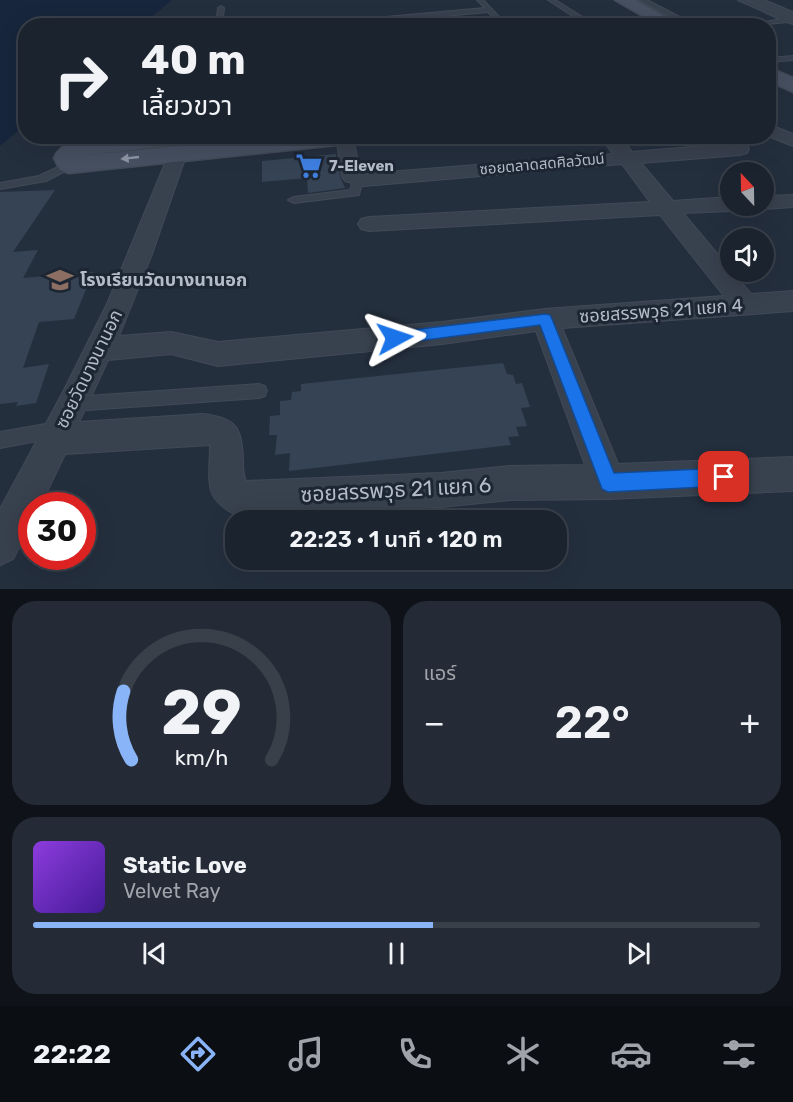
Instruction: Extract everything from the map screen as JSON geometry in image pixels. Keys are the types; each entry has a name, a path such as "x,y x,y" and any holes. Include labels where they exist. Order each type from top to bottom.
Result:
{"street":[{"path":"622,0 657,18"},
{"path":"754,0 792,19"},
{"path":"776,135 793,141"},
{"path":"69,165 191,144"},
{"name":"ซอยวัดบางนานอก","path":"0,546 100,349 191,144"},
{"path":"350,144 352,177 358,180"},
{"path":"615,144 745,305"},
{"name":"ซอยตลาดสดศิลวัฒน์","path":"358,180 741,149 736,144"},
{"path":"774,202 793,201"},
{"path":"369,224 720,204"},
{"name":"ซอยสรรพวุธ 21 แยก 4","path":"100,349 171,343 218,354 442,333 545,319 793,301"},
{"path":"545,319 608,482"},
{"name":"ซอยสรรพวุธ 21 แยก 6","path":"58,435 202,429 220,431 226,440 227,489 241,499 441,490 510,483 608,482 793,474"}],"lane":[{"path":"480,0 497,18"},
{"path":"551,0 581,18"},
{"path":"642,0 678,18"},
{"path":"741,0 792,19"},
{"path":"219,18 220,8"},
{"path":"393,18 489,10"},
{"path":"776,22 792,19"},
{"path":"776,59 793,58"},
{"path":"0,186 42,179 69,165"},
{"path":"294,200 355,193 358,180"},
{"path":"73,404 259,392"},
{"path":"0,440 58,435"}],"water":[{"path":"0,0 172,0 150,18 18,18 18,131 0,146"}],"building":[{"path":"336,154 340,177 345,188 308,193 307,178 262,182 262,161"},
{"path":"55,190 13,252 38,250 23,278 93,272 74,319 39,322 23,368 49,364 36,403 16,406 18,402 0,404 0,192"},
{"path":"503,363 507,374 513,375 516,384 522,383 530,407 521,408 527,426 516,427 519,436 508,437 511,445 289,471 290,453 275,455 277,435 269,435 270,416 280,415 280,401 291,400 292,392 301,391 301,384"}],"place":[{"name":"7-Eleven","path":"309,166"},
{"name":"โรงเรียนวัดบางนานอก","path":"60,280"}],"route":[{"path":"395,338 545,319 608,482 724,477"}]}
